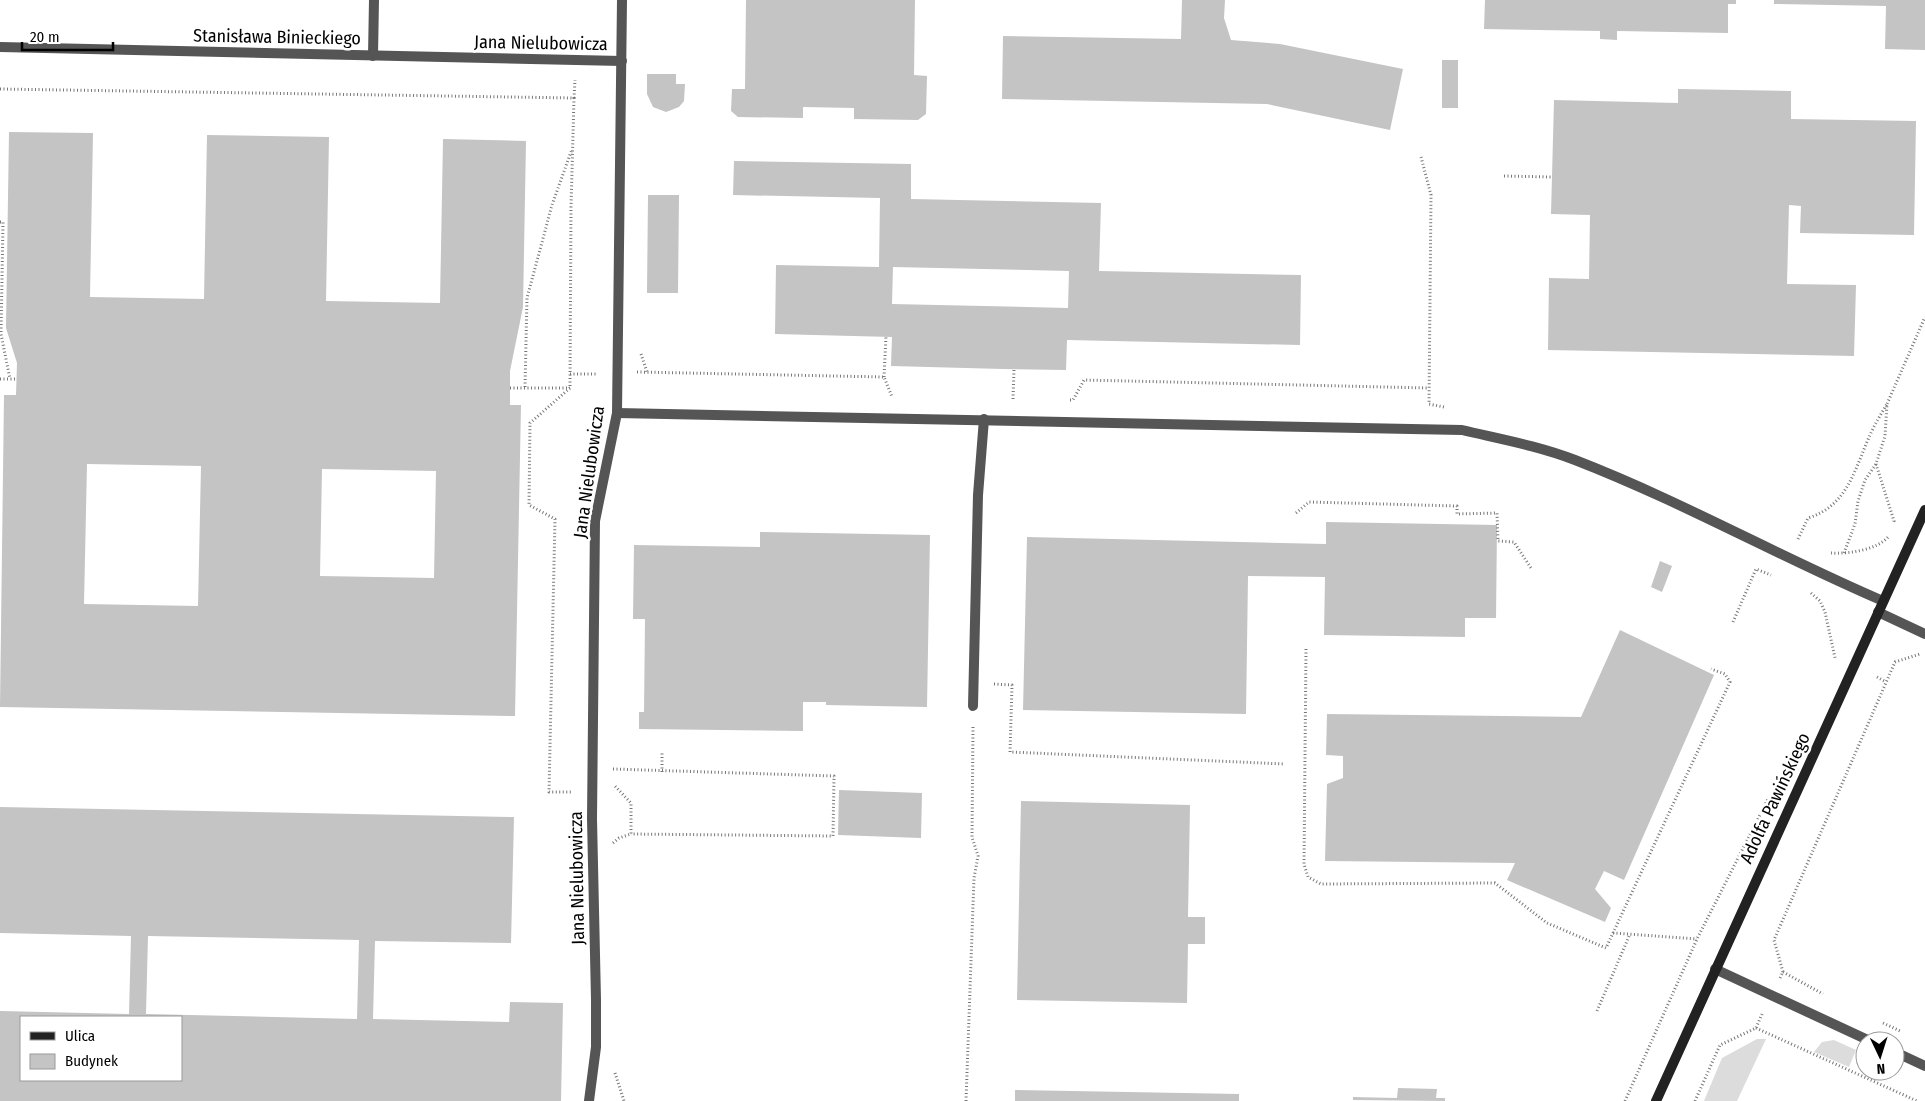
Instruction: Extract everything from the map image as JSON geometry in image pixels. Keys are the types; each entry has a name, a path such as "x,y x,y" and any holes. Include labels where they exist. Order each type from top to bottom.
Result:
{"street":[{"path":"373,56 374,0"},
{"path":"622,0 622,61"},
{"name":"Stanisława Binieckiego","path":"0,47 373,56"},
{"name":"Jana Nielubowicza","path":"373,56 622,61 616,413 595,521 592,828 596,1047 589,1101"},
{"path":"616,413 1462,430 1523,443 1575,460 1691,511 1883,601"},
{"path":"973,706 978,495 984,419"},
{"name":"Adolfa Pawińskiego","path":"1656,1101 1925,510"},
{"path":"1878,612 1925,634"},
{"path":"1715,969 1855,1034"},
{"path":"1905,1057 1925,1066"}],"path":[{"path":"555,519 529,505 530,422 570,388 575,76"},
{"path":"0,89 574,98"},
{"path":"525,387 527,298 552,205 573,146"},
{"path":"1421,157 1430,195 1428,404 1445,407"},
{"path":"1504,176 1552,177"},
{"path":"0,222 3,222 1,334 10,379"},
{"path":"1804,543 1797,540 1808,518 1824,514 1839,499 1855,475 1870,434 1887,404 1925,318"},
{"path":"886,336 884,377 892,398 901,398"},
{"path":"1013,399 1014,369"},
{"path":"570,374 884,377"},
{"path":"0,379 16,379"},
{"path":"1063,400 1073,400 1084,380 1428,388"},
{"path":"510,388 570,388"},
{"path":"1004,399 1023,400"},
{"path":"1844,554 1856,524 1858,501 1865,480 1876,464 1885,436 1887,404"},
{"path":"1828,553 1844,554 1879,544 1887,539 1894,521 1876,464"},
{"path":"1296,513 1308,502 1457,506 1457,514 1497,513 1498,542 1514,542 1530,568"},
{"path":"1733,622 1756,569 1778,578"},
{"path":"1809,592 1820,601 1825,612 1835,659 1831,667"},
{"path":"1306,649 1304,864 1308,877 1322,884 1495,883 1547,923 1606,948 1730,682 1725,674 1711,669"},
{"path":"1780,978 1783,972 1774,940 1886,682 1895,662 1923,653 1925,649"},
{"path":"1876,677 1886,682"},
{"path":"974,683 1012,685 1010,752 1285,764"},
{"path":"966,1101 974,878 978,856 972,837 973,706"},
{"path":"662,752 662,772"},
{"path":"610,769 834,776 832,836 631,834"},
{"path":"1625,1101 1698,939 1769,797"},
{"path":"1613,933 1698,939"},
{"path":"1597,1011 1630,934"},
{"path":"1695,1101 1720,1044 1756,1028 1763,1012"},
{"path":"1756,1028 1917,1101"}],"shaded area":[{"path":"1757,1039 1766,1039 1737,1101 1704,1101 1722,1058"},
{"path":"1834,1040 1855,1050 1849,1067 1814,1052 1822,1042"}],"building":[{"path":"746,0 915,0 914,75 927,76 926,114 918,120 854,119 854,108 803,107 803,118 738,117 731,111 732,89 745,89"},
{"path":"1182,0 1225,0 1224,18 1231,40 1280,44 1403,69 1390,130 1267,104 1002,99 1003,36 1181,39"},
{"path":"1485,0 1736,0 1736,4 1728,4 1728,33 1617,31 1617,40 1600,39 1600,31 1484,29"},
{"path":"1774,0 1925,0 1925,50 1885,49 1886,6 1774,4"},
{"path":"1442,60 1458,60 1458,108 1442,108"},
{"path":"647,74 676,74 676,84 685,84 684,101 679,107 666,112 653,107 647,94"},
{"path":"1678,89 1791,91 1791,119 1916,121 1914,235 1800,233 1801,206 1789,205 1787,284 1856,285 1854,356 1548,350 1549,278 1589,279 1590,215 1551,214 1554,100 1678,103"},
{"path":"9,132 93,133 90,297 204,299 207,135 329,137 326,301 440,303 443,139 526,141 523,307 510,371 510,405 521,405 515,716 0,707 4,395 16,395 17,363 6,328","holes":["87,464 201,466 198,606 84,604","322,469 436,471 434,578 320,576"]},
{"path":"734,161 911,164 911,199 1101,203 1099,271 1301,275 1300,345 1067,340 1066,370 891,366 892,337 775,334 776,265 879,267 880,198 733,195","holes":["893,267 1069,271 1068,308 892,304"]},
{"path":"648,195 679,195 678,293 647,293"},
{"path":"1326,522 1497,525 1496,618 1465,618 1465,637 1324,635 1325,577 1248,576 1246,714 1023,710 1027,537 1326,544"},
{"path":"760,532 930,535 927,707 826,705 826,702 803,702 803,731 639,729 639,712 644,712 645,619 633,619 634,545 760,547"},
{"path":"1660,561 1672,566 1662,592 1651,587"},
{"path":"1620,630 1714,675 1624,880 1604,871 1595,889 1611,908 1605,922 1507,880 1515,863 1325,861 1327,784 1343,778 1343,756 1326,755 1327,714 1581,717"},
{"path":"839,790 922,793 921,838 838,835"},
{"path":"1021,801 1190,805 1188,917 1205,917 1205,944 1188,944 1187,1003 1017,1000"},
{"path":"0,807 514,817 511,943 375,941 373,1019 509,1022 510,1002 563,1003 561,1101 0,1101 0,1011 129,1014 131,936 0,933","holes":["148,936 359,940 357,1019 146,1014"]},
{"path":"1398,1088 1437,1089 1436,1098 1445,1098 1445,1101 1353,1100 1353,1097 1397,1098"},
{"path":"1015,1090 1239,1094 1239,1101 1015,1101"}]}
